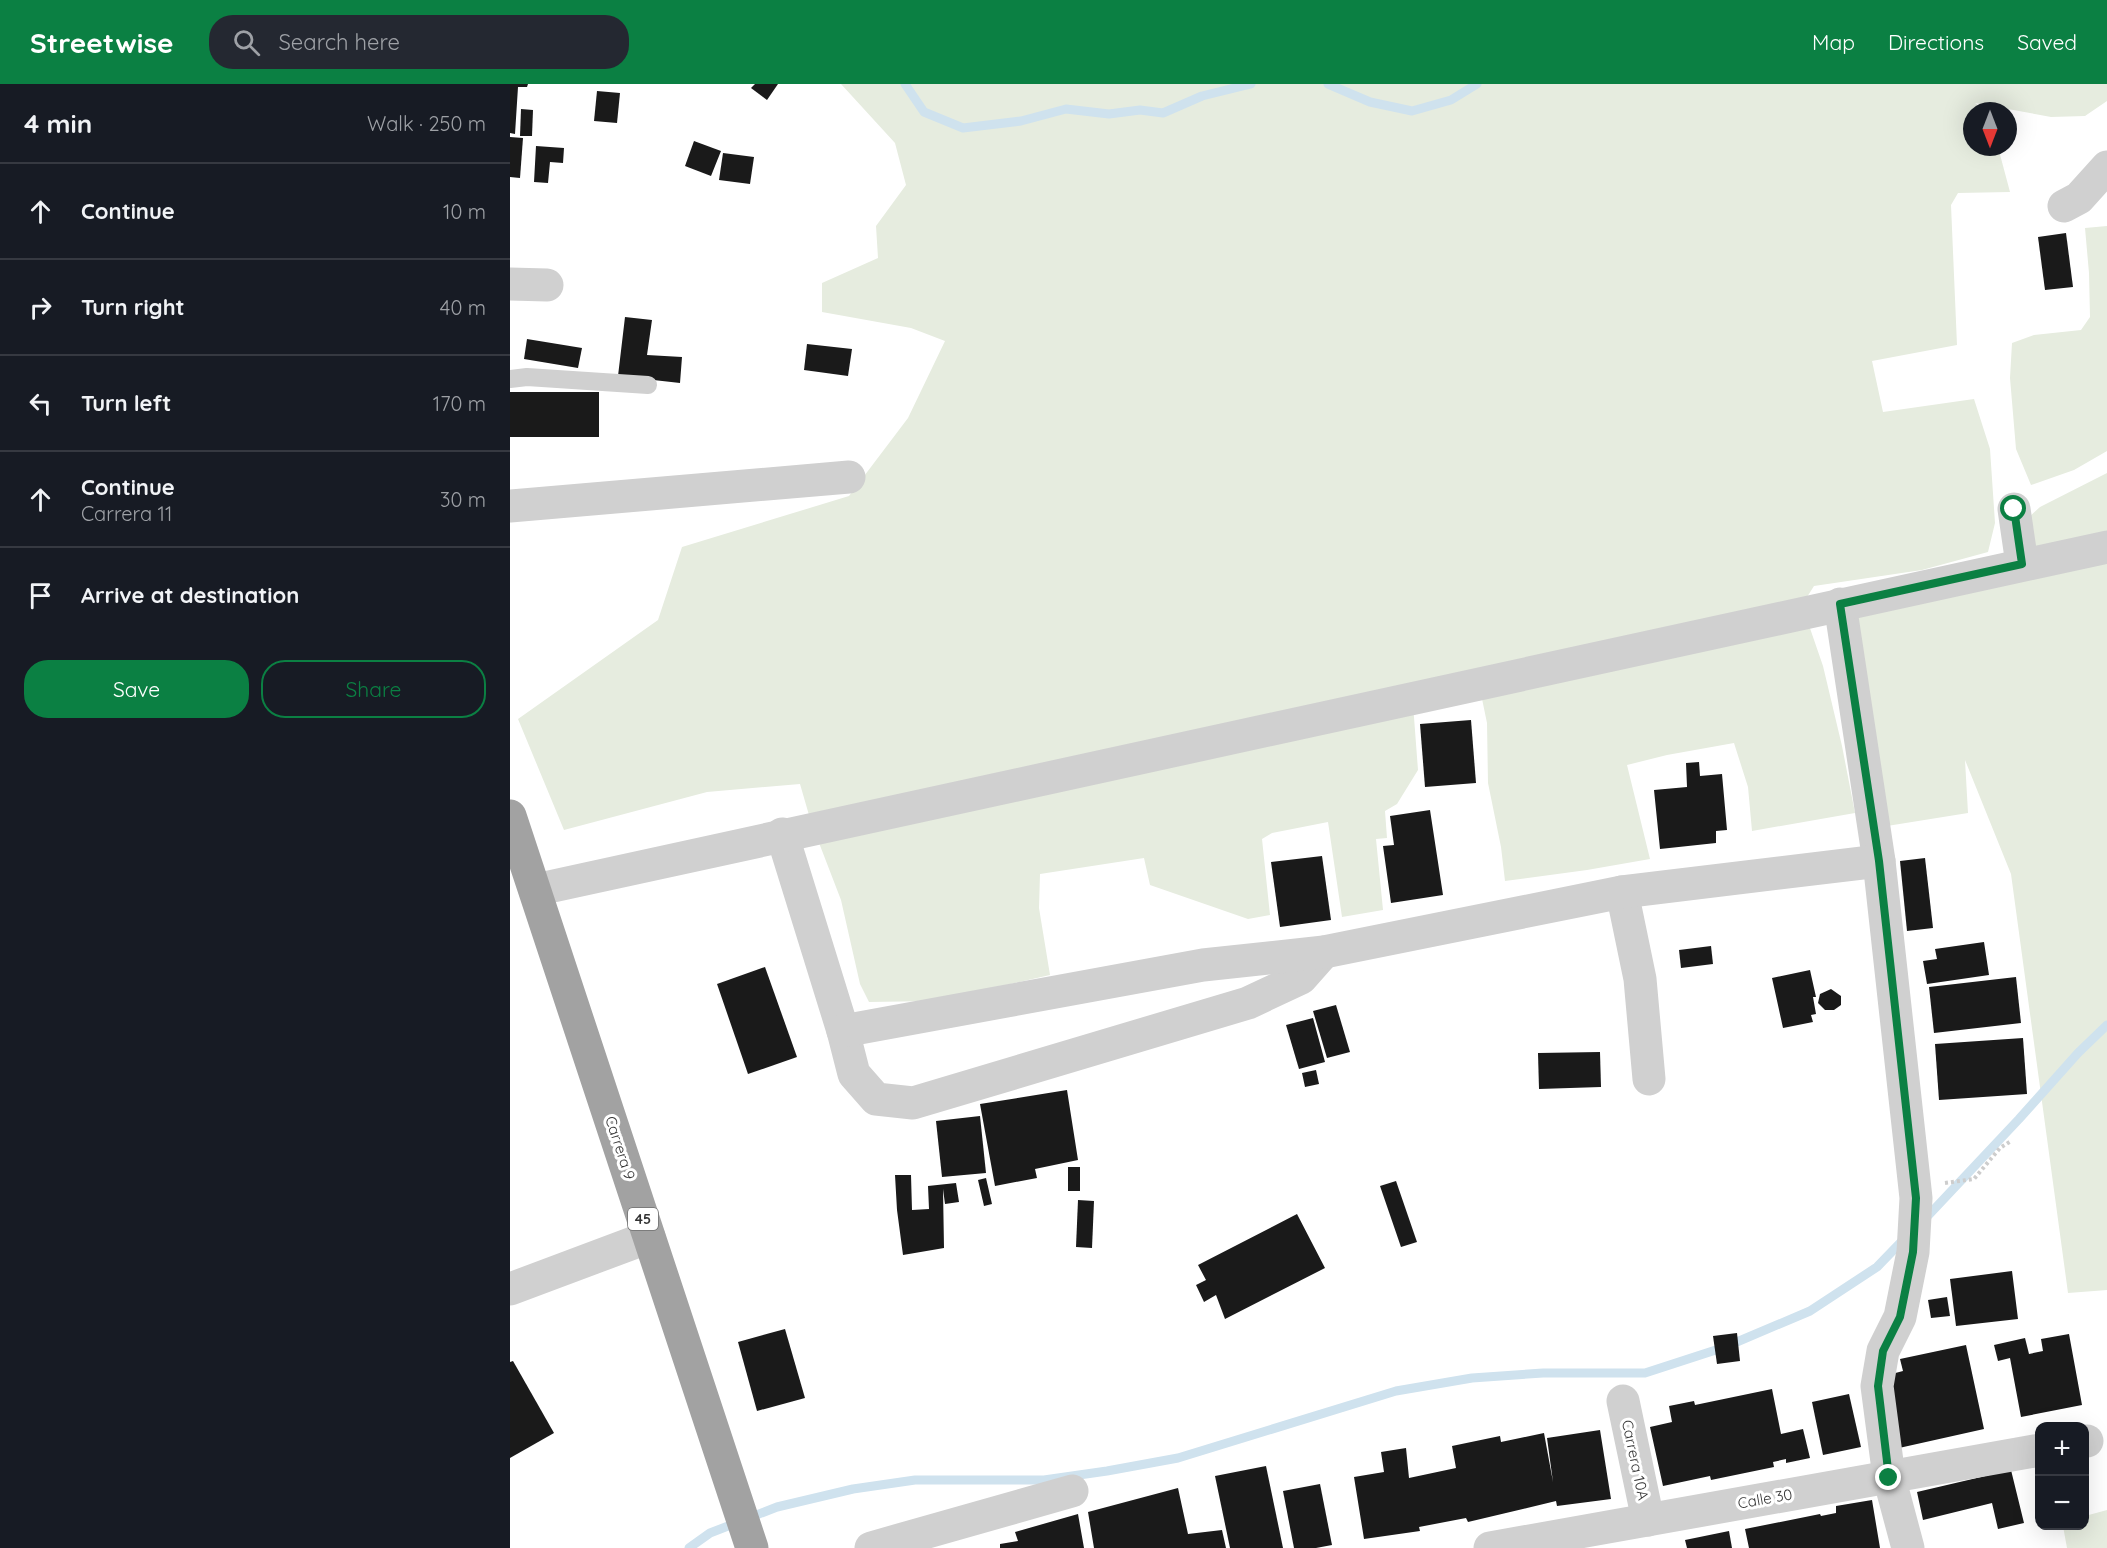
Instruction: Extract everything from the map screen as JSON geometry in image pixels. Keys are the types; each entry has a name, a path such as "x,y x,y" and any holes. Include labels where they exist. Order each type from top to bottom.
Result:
{"highway":[{"name":"Carrera 9","path":"512,828 535,890 752,1548"}],"street":[{"path":"2064,206 2079,198 2107,167"},
{"path":"510,284 547,285"},
{"path":"510,506 849,477"},
{"path":"2014,509 2022,564"},
{"path":"535,890 782,834 2107,547"},
{"path":"1840,604 1879,861 1916,1198 1913,1252 1900,1317 1883,1351 1878,1386 1889,1478 1908,1548"},
{"path":"782,834 843,1031 854,1074 876,1099 913,1103 1248,1003 1301,978 1324,952"},
{"path":"843,1031 1203,965 1324,952 1622,892 1879,861"},
{"path":"1622,892 1640,980 1649,1079"},
{"path":"510,1289 649,1237"},
{"name":"Carrera 10A","path":"1623,1401 1648,1520"},
{"name":"Calle 30","path":"1490,1548 2035,1451"},
{"path":"871,1548 1072,1491"}],"lane":[{"path":"510,379 527,377 648,385"}],"path":[{"path":"1916,1198 1935,1184 1974,1179 2000,1148 2011,1141"}],"shaded area":[{"path":"841,84 2107,84 2107,101 2085,116 2051,117 2017,111 2017,102 1963,102 1963,156 2000,156 2010,192 1958,193 1951,205 1957,345 1872,361 1883,412 1974,399 1990,449 1995,523 1988,552 1922,570 1814,586 1802,605 1823,666 1855,813 1752,831 1748,787 1734,743 1667,755 1627,765 1650,859 1505,881 1501,847 1488,783 1487,723 1481,694 1413,704 1418,770 1397,804 1385,811 1387,838 1376,839 1383,910 1342,917 1328,822 1272,833 1262,839 1270,915 1248,919 1150,885 1144,858 1040,874 1039,908 1050,975 935,1001 869,1002 860,984 841,900 811,822 800,784 707,792 564,830 518,719 658,620 682,547 849,496 908,418 945,341 911,328 822,312 822,283 878,258 876,226 906,185 895,143"},
{"path":"2107,226 2107,451 2074,470 2031,485 2016,449 2010,378 2012,343 2034,335 2081,330 2090,317 2085,228"},
{"path":"2107,473 2107,1290 2068,1293 2011,874 1965,760 1968,813 1887,826 1852,609 2020,579 2029,517 2040,507"},
{"path":"2107,1510 2107,1548 2067,1548 2064,1530 2089,1530 2089,1515"}],"building":[{"path":"510,84 528,84 527,87 518,87 515,134 510,133"},
{"path":"755,84 778,84 767,100 751,88"},
{"path":"597,91 620,93 617,123 594,121"},
{"path":"521,109 533,110 532,136 520,136"},
{"path":"510,137 523,138 520,178 510,177"},
{"path":"694,141 721,151 711,176 685,166"},
{"path":"536,146 564,148 563,163 550,162 548,183 534,182"},
{"path":"723,153 754,157 750,184 719,180"},
{"path":"2066,233 2073,287 2045,290 2038,237"},
{"path":"625,317 652,320 647,355 682,357 680,383 618,376"},
{"path":"527,339 582,348 578,368 524,359"},
{"path":"807,344 852,349 848,376 804,370"},
{"path":"510,392 599,392 599,437 510,437"},
{"path":"1471,720 1476,783 1425,787 1420,724"},
{"path":"1699,762 1700,776 1722,774 1727,830 1716,831 1716,843 1660,849 1654,790 1687,787 1686,763"},
{"path":"1430,810 1443,895 1391,903 1383,846 1394,845 1390,816"},
{"path":"1322,856 1331,920 1280,927 1271,862"},
{"path":"1925,858 1933,928 1907,931 1900,861"},
{"path":"1984,942 1989,975 1927,984 1923,961 1937,959 1935,949"},
{"path":"1711,946 1713,964 1681,968 1679,950"},
{"path":"765,967 797,1057 748,1074 717,984"},
{"path":"1810,970 1816,997 1813,997 1816,1014 1811,1015 1813,1022 1783,1028 1772,978"},
{"path":"2016,977 2021,1023 1934,1033 1929,987"},
{"path":"1831,989 1841,996 1841,1005 1834,1010 1825,1010 1818,1003 1820,994"},
{"path":"1336,1005 1350,1052 1327,1058 1313,1011"},
{"path":"1313,1018 1325,1062 1299,1069 1286,1025"},
{"path":"2023,1038 2027,1094 1939,1100 1935,1044"},
{"path":"1600,1052 1601,1087 1539,1089 1538,1053"},
{"path":"1316,1070 1319,1084 1305,1087 1302,1073"},
{"path":"1067,1090 1078,1160 1035,1169 1037,1178 995,1186 980,1104"},
{"path":"980,1116 986,1173 942,1177 936,1121"},
{"path":"1068,1167 1080,1167 1080,1191 1068,1191"},
{"path":"895,1175 911,1175 912,1210 929,1209 928,1186 956,1183 959,1202 945,1204 943,1189 944,1248 903,1255"},
{"path":"986,1178 992,1204 984,1206 978,1180"},
{"path":"1396,1181 1417,1242 1401,1247 1380,1186"},
{"path":"1078,1200 1094,1201 1092,1248 1076,1247"},
{"path":"1297,1214 1325,1268 1225,1319 1216,1295 1204,1302 1196,1285 1206,1280 1198,1265"},
{"path":"2012,1271 2018,1319 1956,1326 1950,1279"},
{"path":"1947,1297 1950,1316 1931,1318 1928,1300"},
{"path":"785,1329 805,1398 757,1411 738,1342"},
{"path":"1737,1333 1740,1361 1717,1364 1713,1336"},
{"path":"2069,1334 2082,1405 2021,1417 2010,1358 1998,1361 1994,1345 2025,1338 2029,1354 2043,1351 2041,1339"},
{"path":"1966,1345 1984,1429 1899,1448 1884,1376 1903,1371 1900,1359"},
{"path":"513,1361 554,1433 510,1458 510,1362"},
{"path":"1772,1389 1781,1434 1803,1429 1810,1458 1786,1463 1786,1459 1773,1462 1774,1467 1711,1480 1710,1476 1663,1486 1650,1427 1672,1422 1669,1406 1694,1401 1695,1405"},
{"path":"1849,1394 1861,1447 1823,1455 1812,1402"},
{"path":"1600,1430 1611,1499 1557,1506 1556,1501 1468,1522 1466,1518 1419,1527 1420,1531 1364,1539 1354,1477 1384,1472 1381,1452 1406,1448 1409,1478 1456,1468 1452,1446 1500,1436 1501,1442 1544,1433 1553,1482 1547,1438"},
{"path":"1266,1466 1283,1548 1230,1548 1215,1476"},
{"path":"2011,1470 2024,1523 1998,1529 1992,1503 1923,1520 1917,1492"},
{"path":"1320,1484 1332,1545 1294,1548 1283,1491"},
{"path":"1178,1488 1188,1534 1222,1530 1226,1548 1094,1548 1088,1512"},
{"path":"1872,1500 1880,1548 1749,1548 1745,1529 1836,1513 1836,1506"},
{"path":"1078,1514 1084,1548 1000,1548 1000,1544 1018,1541 1015,1532"},
{"path":"1729,1531 1732,1548 1687,1548 1685,1540"}],"waterway":[{"path":"905,84 924,112 963,128 1021,121 1066,109 1109,114 1140,110 1163,113 1202,96 1251,84"},
{"path":"1328,84 1370,102 1412,111 1451,100 1477,84"},
{"path":"1924,1220 2078,1053 2107,1025"},
{"path":"689,1548 710,1533 777,1507 853,1489 915,1480 1044,1480 1107,1471 1178,1458 1396,1391 1472,1378 1543,1373 1645,1373 1725,1347 1810,1311 1877,1267 1905,1238"}],"route":[{"path":"1889,1478 1878,1386 1883,1351 1900,1317 1913,1252 1916,1198 1879,861 1840,604 2022,564 2014,509"}]}
